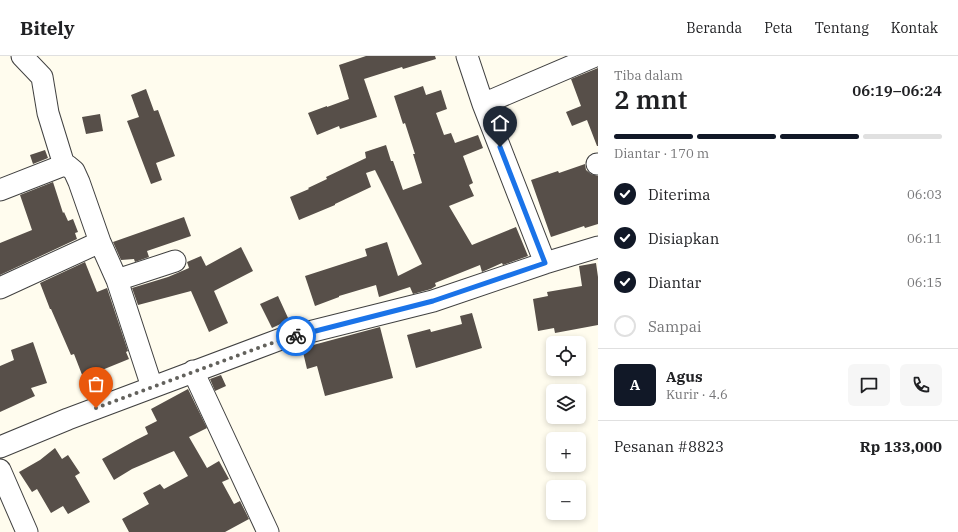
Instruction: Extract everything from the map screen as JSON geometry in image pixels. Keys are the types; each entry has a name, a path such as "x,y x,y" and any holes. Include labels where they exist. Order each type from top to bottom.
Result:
{"street":[{"path":"22,56 42,77 48,113 64,165"},
{"path":"466,56 483,104 545,263"},
{"path":"483,104 595,56"},
{"path":"0,190 64,165 68,166 74,171 100,242 117,280 152,387"},
{"path":"0,288 100,242"},
{"path":"2,443 281,339 433,301 545,263 598,247"},
{"path":"117,280 175,261"},
{"path":"193,371 268,532"},
{"path":"0,470 27,532"}],"building":[{"path":"366,56 435,56 436,59 403,69 402,67 364,79 377,117 340,129 339,126 317,135 308,113 349,99 339,65"},
{"path":"598,68 597,146 587,120 572,126 566,112 581,106 571,79"},
{"path":"423,86 426,95 441,90 447,109 436,113 444,135 451,133 455,143 478,135 483,148 463,156 473,183 469,185 474,196 449,206 472,245 516,227 528,256 503,265 502,263 482,272 480,265 435,283 436,286 431,289 413,294 410,287 379,297 376,285 339,296 315,306 305,276 367,256 365,249 387,242 398,276 422,264 375,170 366,173 371,187 335,205 299,220 290,197 309,189 308,188 327,179 326,177 366,158 365,152 386,145 403,190 422,183 413,154 415,154 394,96"},
{"path":"146,89 154,111 158,110 175,156 156,163 162,180 151,184 127,121 139,117 131,95"},
{"path":"100,114 103,131 86,134 82,117"},
{"path":"45,150 48,158 33,164 30,155"},
{"path":"585,164 586,170 591,174 598,176 598,224 585,228 584,226 551,237 531,180 558,171 559,173"},
{"path":"53,182 63,213 64,212 68,221 73,219 78,232 75,233 77,239 0,275 0,243 32,230 20,195"},
{"path":"184,217 191,236 147,251 149,257 135,262 134,259 121,260 113,242"},
{"path":"241,247 253,271 214,291 228,323 209,332 191,291 138,305 132,288 168,277 189,268 187,262 201,256 206,266"},
{"path":"85,262 97,292 107,288 128,351 126,352 129,359 102,370 110,390 91,398 74,354 71,355 40,283"},
{"path":"596,263 598,277 598,325 555,333 554,328 538,331 533,299 548,296 547,292 582,286 579,266"},
{"path":"278,296 289,320 272,328 260,304"},
{"path":"472,313 482,348 416,368 407,335 430,329 431,332 462,324 460,316"},
{"path":"380,327 393,378 325,396 317,366 307,369 302,348"},
{"path":"33,342 47,383 31,388 35,396 0,412 0,366 14,360 11,350"},
{"path":"221,375 226,386 215,391 210,379"},
{"path":"188,389 207,428 189,437 207,468 219,461 229,479 222,482 234,504 240,501 249,519 225,532 129,532 122,519 149,504 143,493 160,484 164,489 188,476 174,451 132,469 114,480 102,459 148,434 145,427 157,421 151,409"},
{"path":"55,448 62,459 68,455 80,473 75,476 90,502 68,514 63,506 51,513 37,489 32,492 19,472 40,460"}],"way so far":[{"path":"96,408 281,339 296,336"}],"route":[{"path":"296,336 433,301 545,263 500,147"}]}
